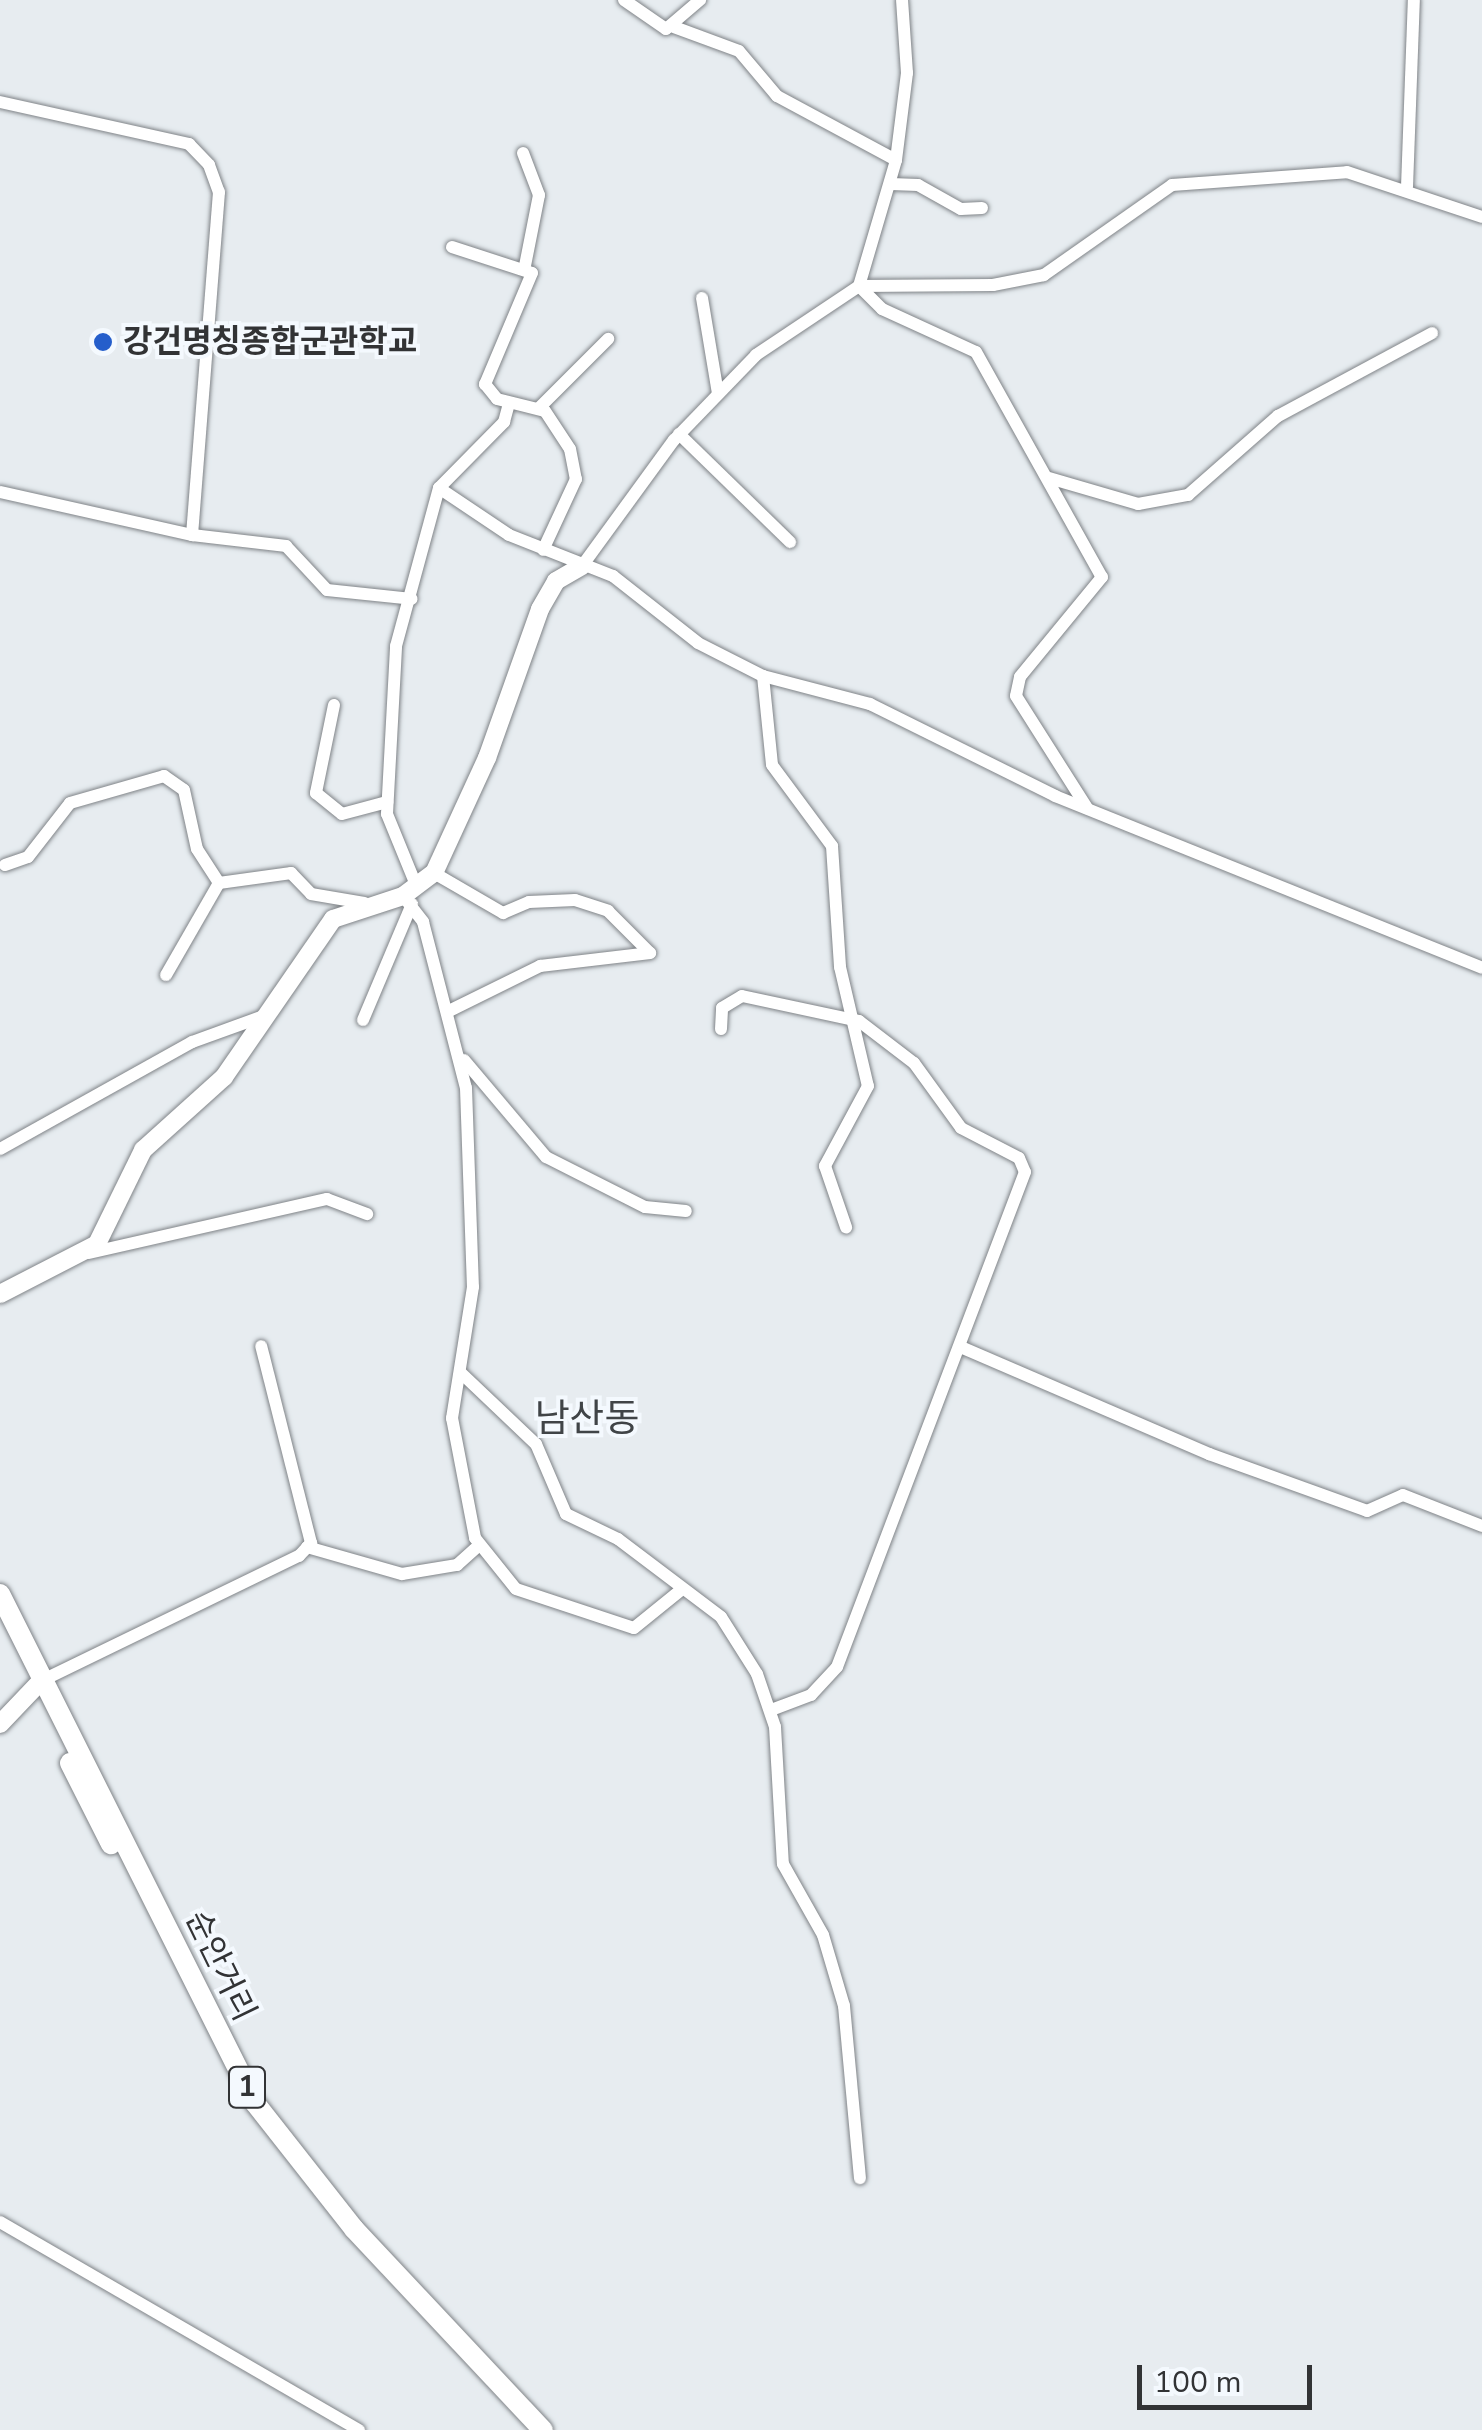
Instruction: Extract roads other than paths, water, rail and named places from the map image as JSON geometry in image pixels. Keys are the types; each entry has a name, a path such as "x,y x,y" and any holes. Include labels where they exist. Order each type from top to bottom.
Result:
{"main road":[{"name":"순안거리","path":"0,1594 255,2103 354,2228 543,2430"},
{"name":"순안거리","path":"41,1682 53,1730 260,2131 299,2187 522,2430"}],"street":[{"path":"624,0 656,27 674,27 739,50 777,96 896,160"},
{"path":"674,27 700,0"},
{"path":"859,286 896,160 907,72 902,0"},
{"path":"1407,186 1414,0"},
{"path":"0,102 189,144 209,165 219,192 192,535"},
{"path":"522,153 539,195 525,266"},
{"path":"363,1020 410,895 434,873 481,775 540,608 556,582 582,566 679,434 756,354 859,286 993,285 1044,275 1172,185 1348,172 1407,186 1482,218"},
{"path":"891,184 918,185 961,209 982,208"},
{"path":"452,247 525,266 532,273 485,384 509,403 539,408 570,449 576,478 543,550"},
{"path":"859,286 882,309 976,352 1050,478 1102,577 1020,677 1016,696 1086,808"},
{"path":"702,298 718,394"},
{"path":"1050,478 1138,504 1188,495 1278,416 1432,333"},
{"path":"539,408 608,339"},
{"path":"509,403 504,422 439,488 394,661 387,802 410,895 462,1058 473,1273 452,1433 479,1546 496,1573 531,1597 634,1628 681,1590"},
{"path":"679,434 790,542"},
{"path":"439,488 543,550 613,576 698,643 763,676 870,704 1086,808 1482,968"},
{"path":"0,492 192,535 286,546 313,584 328,590 412,599"},
{"path":"763,676 772,765 832,846 840,967 858,1022 868,1086 825,1166 846,1227"},
{"path":"334,705 316,792 342,814 387,802"},
{"path":"5,866 28,856 70,803 164,776 184,790 197,849 219,883"},
{"path":"219,883 291,873 311,894 364,903"},
{"path":"434,873 502,914 528,902 575,900 608,910 650,954 540,966 448,1012"},
{"path":"166,975 219,883"},
{"path":"89,1253 143,1150 217,1086 332,920 364,903 410,895"},
{"path":"720,1029 722,1008 742,996 858,1022 914,1062 961,1128 1023,1164 1024,1182 963,1348 838,1667 811,1694 772,1710"},
{"path":"0,1149 192,1042 264,1016"},
{"path":"462,1058 546,1157 645,1207 686,1211"},
{"path":"0,1294 89,1253 326,1199 367,1214"},
{"path":"261,1346 312,1526 307,1547"},
{"path":"963,1348 1209,1454 1367,1511 1403,1495 1482,1526"},
{"path":"460,1372 536,1444 572,1521 618,1539 734,1628 772,1710 783,1864 824,1935 844,2006 860,2178"},
{"path":"0,1724 41,1682 307,1547 402,1574 458,1565 479,1546"},
{"path":"0,2222 359,2430"}],"place":[{"name":"강건명칭종합군관학교","path":"103,342"}],"district":[{"name":"남산동","path":"587,1419"}]}
